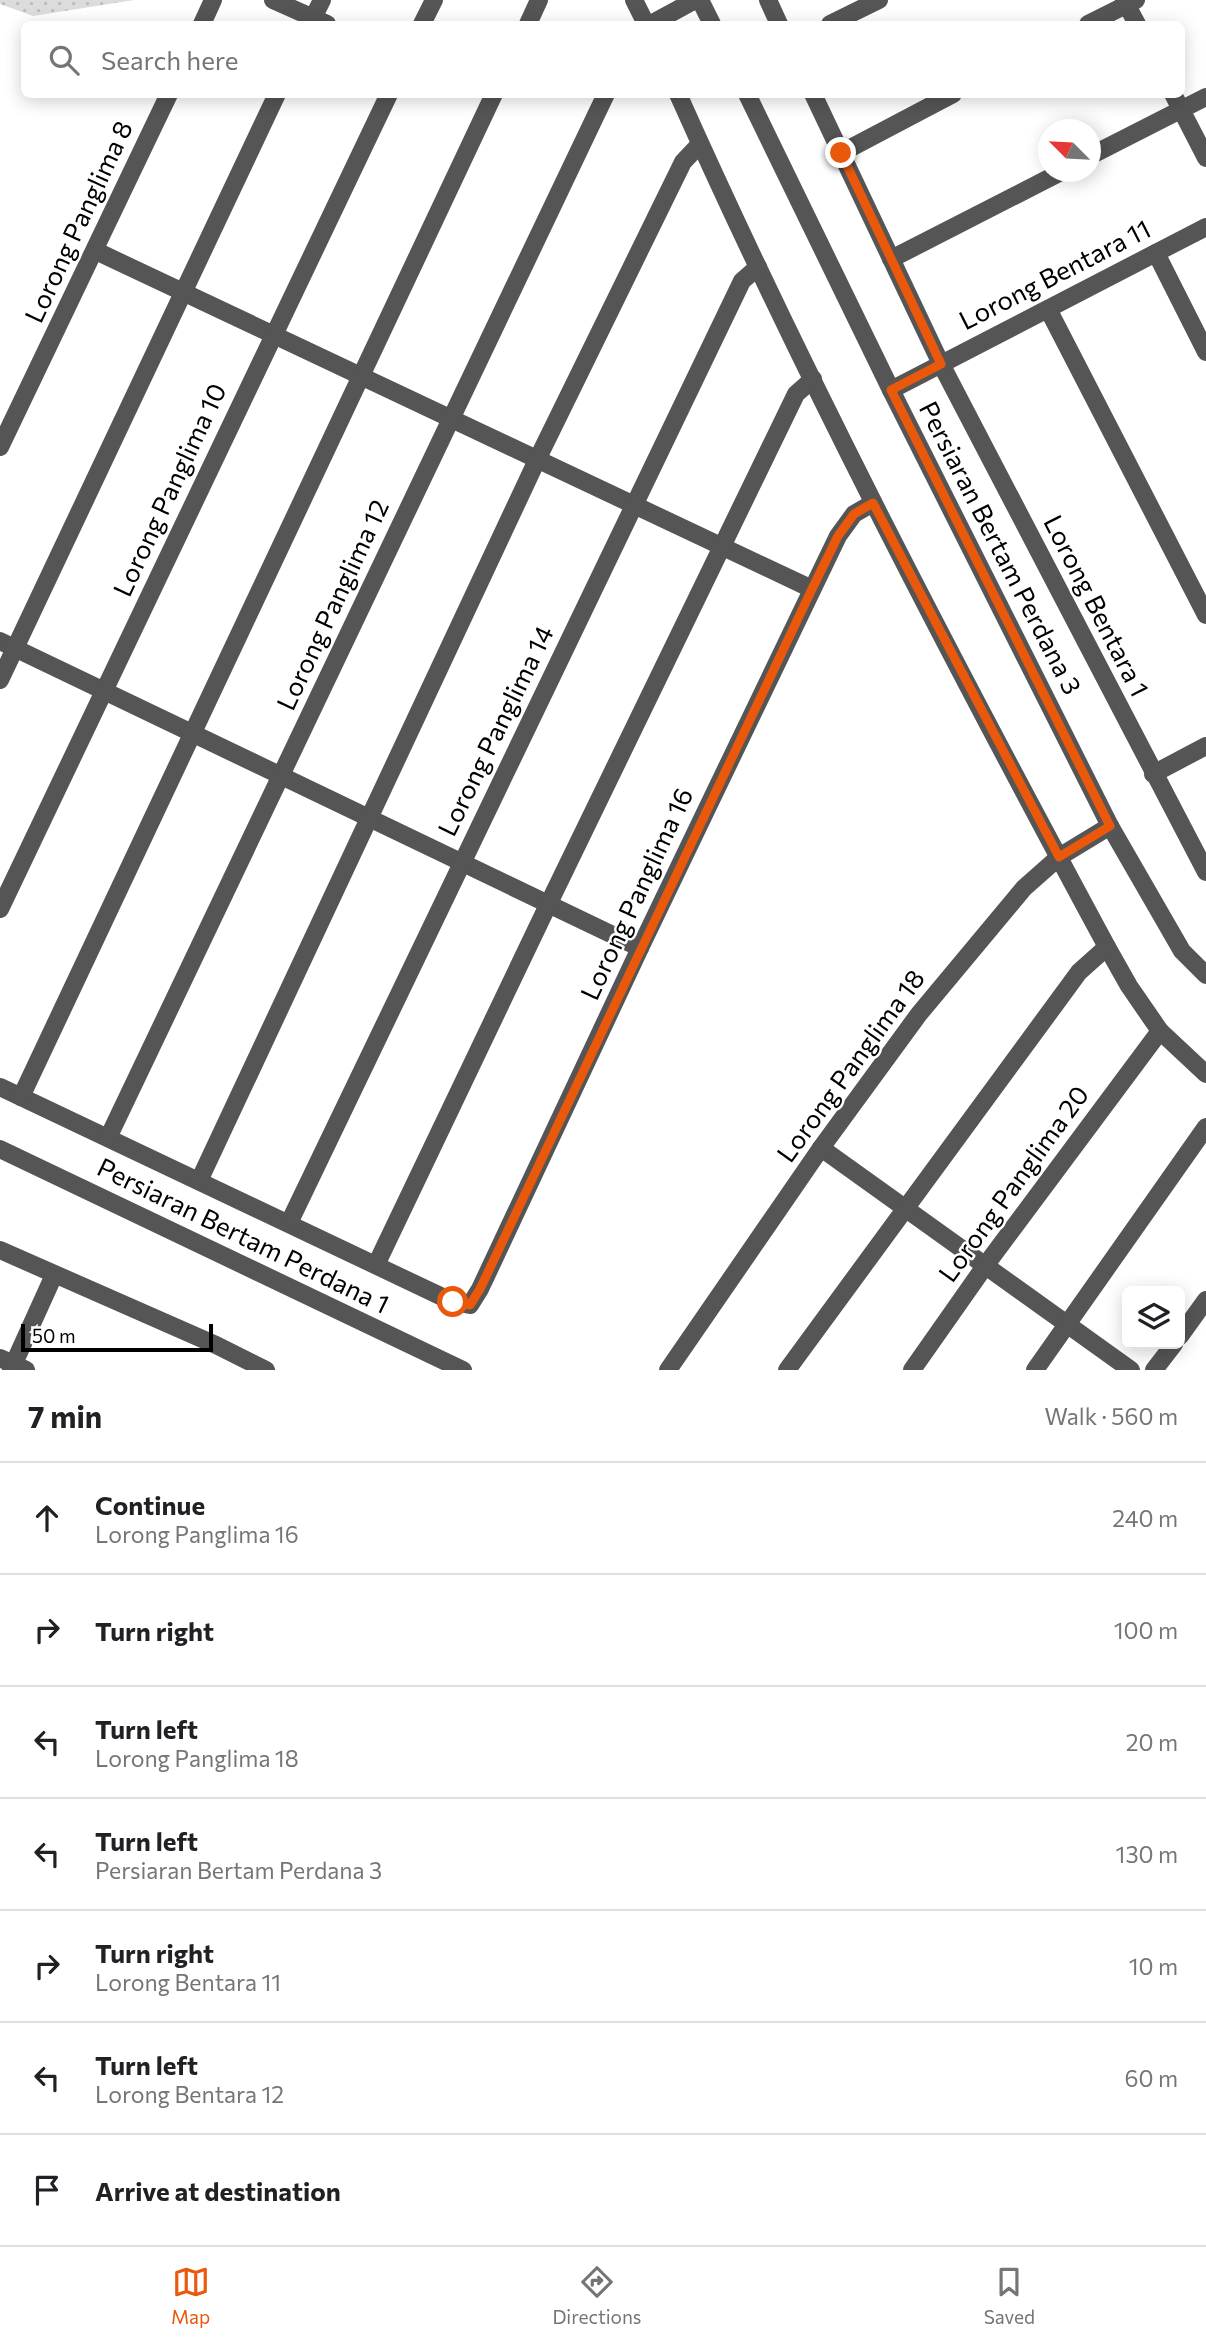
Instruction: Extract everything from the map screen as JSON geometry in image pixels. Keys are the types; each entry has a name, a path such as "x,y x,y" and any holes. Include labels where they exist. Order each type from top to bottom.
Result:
{"street":[{"path":"203,21 213,0"},
{"path":"273,0 315,21"},
{"path":"317,21 322,0"},
{"path":"424,21 434,0"},
{"path":"529,21 539,0"},
{"path":"634,0 646,21"},
{"path":"654,21 695,0"},
{"path":"701,0 711,21"},
{"path":"768,0 778,21"},
{"path":"836,21 879,0"},
{"path":"1094,21 1129,2 1136,21"},
{"path":"1101,149 1177,102 1206,97"},
{"name":"Lorong Panglima 8","path":"0,447 167,98"},
{"path":"0,680 8,644 184,292 275,98"},
{"name":"Lorong Panglima 10","path":"0,909 387,98"},
{"path":"21,1097 361,376 488,98"},
{"name":"Lorong Panglima 12","path":"108,1138 604,98"},
{"path":"680,98 758,267 873,503 1107,947 1129,986 1160,1031 1206,1074"},
{"name":"Persiaran Bertam Perdana 3","path":"749,98 891,390 1110,826 1182,951 1206,975"},
{"name":"Lorong Bentara 1","path":"815,98 941,364 1206,872"},
{"path":"841,153 945,98"},
{"path":"1177,102 1206,158"},
{"path":"199,1181 537,460 683,162 700,144"},
{"path":"891,259 1041,182"},
{"name":"Lorong Bentara 11","path":"891,390 1206,227"},
{"path":"96,251 812,589"},
{"path":"1156,253 1206,352"},
{"name":"Lorong Panglima 14","path":"289,1223 742,281 758,267"},
{"path":"1048,309 1206,615"},
{"path":"0,1087 376,1265 796,394 813,379"},
{"name":"Lorong Panglima 16","path":"376,1265 453,1302 470,1305 480,1289 838,536 854,514 873,503"},
{"path":"8,644 640,948"},
{"path":"1153,774 1206,746"},
{"name":"Lorong Panglima 18","path":"668,1370 821,1149 919,1014 1024,888 1059,857 1110,826"},
{"path":"787,1370 1079,972 1107,947"},
{"name":"Lorong Panglima 20","path":"912,1370 985,1266 1160,1031"},
{"path":"1035,1370 1206,1127"},
{"name":"Persiaran Bertam Perdana 1","path":"0,1149 463,1370"},
{"path":"821,1149 1131,1370"},
{"path":"0,1250 216,1345 266,1370"},
{"path":"12,1366 54,1275"},
{"path":"1185,1329 1206,1300"},
{"path":"1154,1370 1170,1349"}],"shaded area":[{"path":"0,0 134,0 33,16 0,4"}],"route":[{"path":"453,1302 470,1305 480,1289 812,589 838,536 854,514 873,503 1059,857 1110,826 891,390 941,364 841,153"}]}
